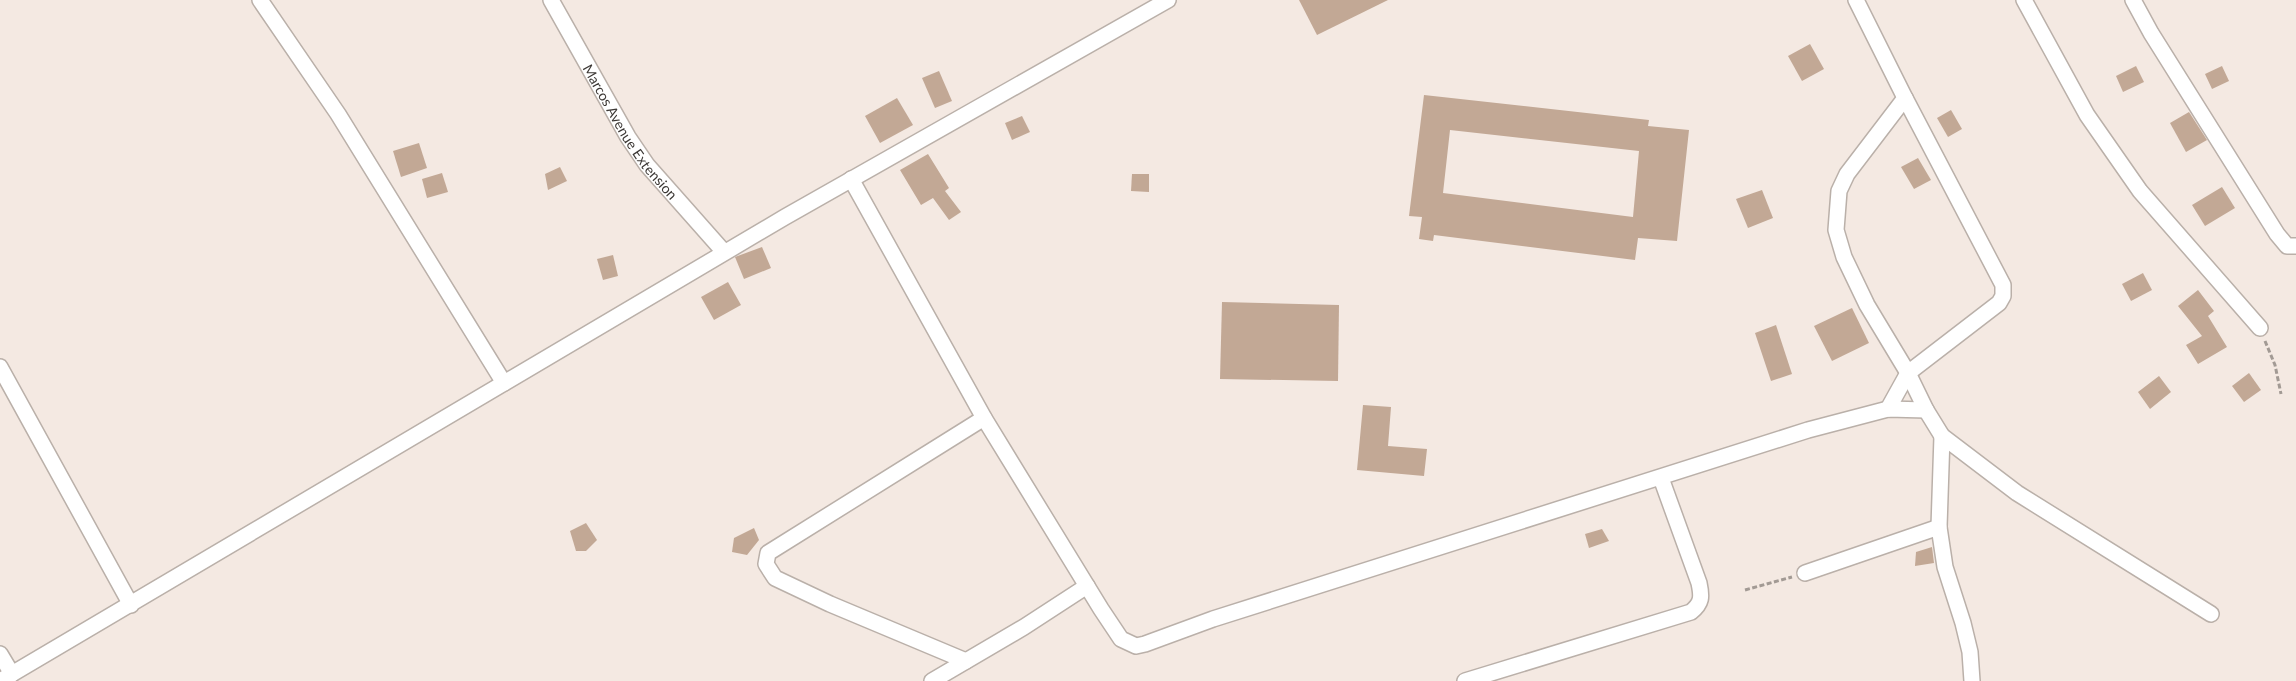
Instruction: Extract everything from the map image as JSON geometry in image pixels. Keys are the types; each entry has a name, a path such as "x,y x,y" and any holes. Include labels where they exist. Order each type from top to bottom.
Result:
{"street":[{"path":"260,0 338,114 504,383"},
{"name":"Marcos Avenue Extension","path":"551,0 628,138 647,165 724,252"},
{"path":"0,654 6,677 131,605 724,252 1168,0"},
{"path":"1856,0 2003,285 2003,296 1999,303 1908,373 1888,409"},
{"path":"2024,0 2087,115 2140,191 2260,328"},
{"path":"2133,0 2151,33 2277,234 2286,246 2296,246"},
{"path":"1905,98 1847,174 1839,191 1836,230 1844,257 1867,304 1908,373 1926,410 1942,436 2024,498 2211,614"},
{"path":"852,180 984,418 1121,639 1136,646 1213,619 1808,430 1888,409 1926,410"},
{"path":"0,367 131,605"},
{"path":"966,661 830,604 776,578 766,564 768,553 984,418"},
{"path":"1942,436 1939,528 1945,567 1970,652 1972,681"},
{"path":"1465,681 1691,612 1699,605 1702,596 1699,583 1661,478"},
{"path":"1805,573 1939,528"},
{"path":"932,681 1087,586"}],"path":[{"path":"2260,328 2274,365 2281,394"},
{"path":"1744,590 1805,573"}],"building":[{"path":"1299,0 1388,0 1317,35"},
{"path":"1810,44 1824,69 1802,81 1788,56"},
{"path":"2136,66 2144,82 2123,92 2116,76"},
{"path":"2222,66 2229,81 2212,89 2205,74"},
{"path":"939,71 952,101 935,108 922,78"},
{"path":"1424,95 1649,120 1648,126 1689,130 1677,241 1638,238 1635,260 1434,235 1433,241 1419,239 1422,217 1409,216","holes":["1450,130 1639,151 1633,217 1443,193"]},
{"path":"897,98 913,125 880,143 865,116"},
{"path":"1951,110 1962,129 1948,137 1937,118"},
{"path":"2189,112 2207,140 2186,152 2170,123"},
{"path":"1022,116 1030,132 1012,140 1005,123"},
{"path":"419,143 427,168 401,177 393,151"},
{"path":"928,154 949,188 945,191 961,212 949,220 933,198 921,205 900,170"},
{"path":"1918,158 1931,180 1914,189 1901,167"},
{"path":"560,167 567,181 548,190 545,174"},
{"path":"442,173 448,192 427,198 422,179"},
{"path":"1132,174 1149,174 1149,192 1131,191"},
{"path":"2222,187 2235,208 2205,226 2192,205"},
{"path":"1762,190 1773,218 1748,228 1736,199"},
{"path":"762,247 771,268 744,279 735,257"},
{"path":"613,255 618,276 603,280 597,259"},
{"path":"2143,273 2152,290 2131,301 2122,284"},
{"path":"728,282 741,305 714,320 701,297"},
{"path":"2198,290 2214,311 2208,316 2227,347 2198,364 2186,345 2202,336 2178,306"},
{"path":"1222,302 1339,305 1338,381 1220,379"},
{"path":"1852,308 1869,343 1832,361 1814,326"},
{"path":"1776,325 1792,374 1771,381 1755,333"},
{"path":"2249,373 2261,390 2244,402 2232,386"},
{"path":"2159,376 2171,392 2150,409 2138,392"},
{"path":"1363,405 1391,407 1388,446 1427,449 1424,476 1357,470"},
{"path":"586,523 597,540 586,551 576,551 570,531"},
{"path":"754,528 759,540 747,555 732,552 734,538"},
{"path":"1602,529 1609,541 1589,548 1585,534"},
{"path":"1932,547 1934,563 1915,566 1916,552"}]}
